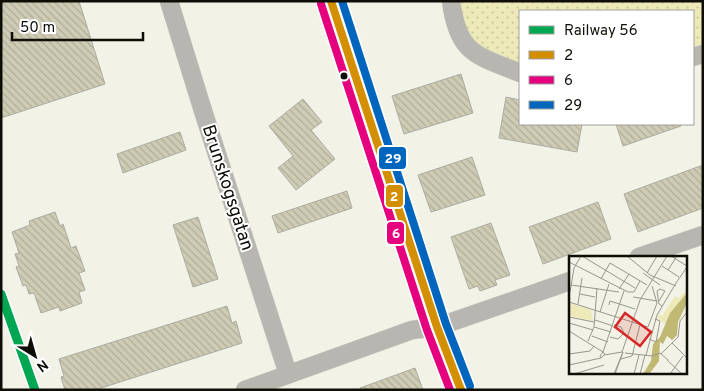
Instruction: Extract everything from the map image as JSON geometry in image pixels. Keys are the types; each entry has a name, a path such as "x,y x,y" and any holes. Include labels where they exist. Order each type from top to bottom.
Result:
{"street":[{"name":"Brunskogsgatan","path":"169,1 288,374"},
{"path":"331,1 437,327 461,390"},
{"path":"451,1 453,20 461,39 473,53 519,73"},
{"path":"642,256 703,235"},
{"path":"245,390 412,330 437,327 569,281"}],"shaded area":[{"path":"455,1 703,1 703,45 694,48 694,10 519,10 519,66 474,45 460,29"}],"building":[{"path":"1,1 79,1 105,84 1,118"},
{"path":"461,74 473,113 404,134 392,96"},
{"path":"506,97 519,100 519,125 582,125 577,152 499,138"},
{"path":"303,99 322,122 311,130 335,159 296,190 278,168 293,156 269,126"},
{"path":"616,125 681,125 681,126 623,146"},
{"path":"180,132 186,150 123,173 117,154"},
{"path":"472,157 485,195 431,212 418,175"},
{"path":"703,165 703,208 638,232 624,194"},
{"path":"347,191 352,208 278,233 272,216"},
{"path":"598,202 611,239 543,264 529,227"},
{"path":"55,212 60,226 63,224 71,248 76,246 85,271 79,273 85,290 79,292 82,303 60,311 59,307 41,313 34,293 29,294 26,285 23,286 16,267 19,266 15,254 19,253 12,232 30,225 29,221"},
{"path":"198,217 218,279 193,287 173,225"},
{"path":"491,223 510,275 495,280 497,285 480,291 478,286 469,289 451,237"},
{"path":"227,306 232,323 236,321 242,343 95,390 65,390 61,377 64,376 59,359"},
{"path":"415,368 423,390 360,390 360,388"}],"rail line":[{"name":"56","path":"1,294 35,390"}],"transit line":[{"name":"2","path":"331,1 437,327 461,390"},
{"name":"29","path":"342,1 446,324 470,386"},
{"name":"6","path":"321,4 427,330 450,390"}]}
